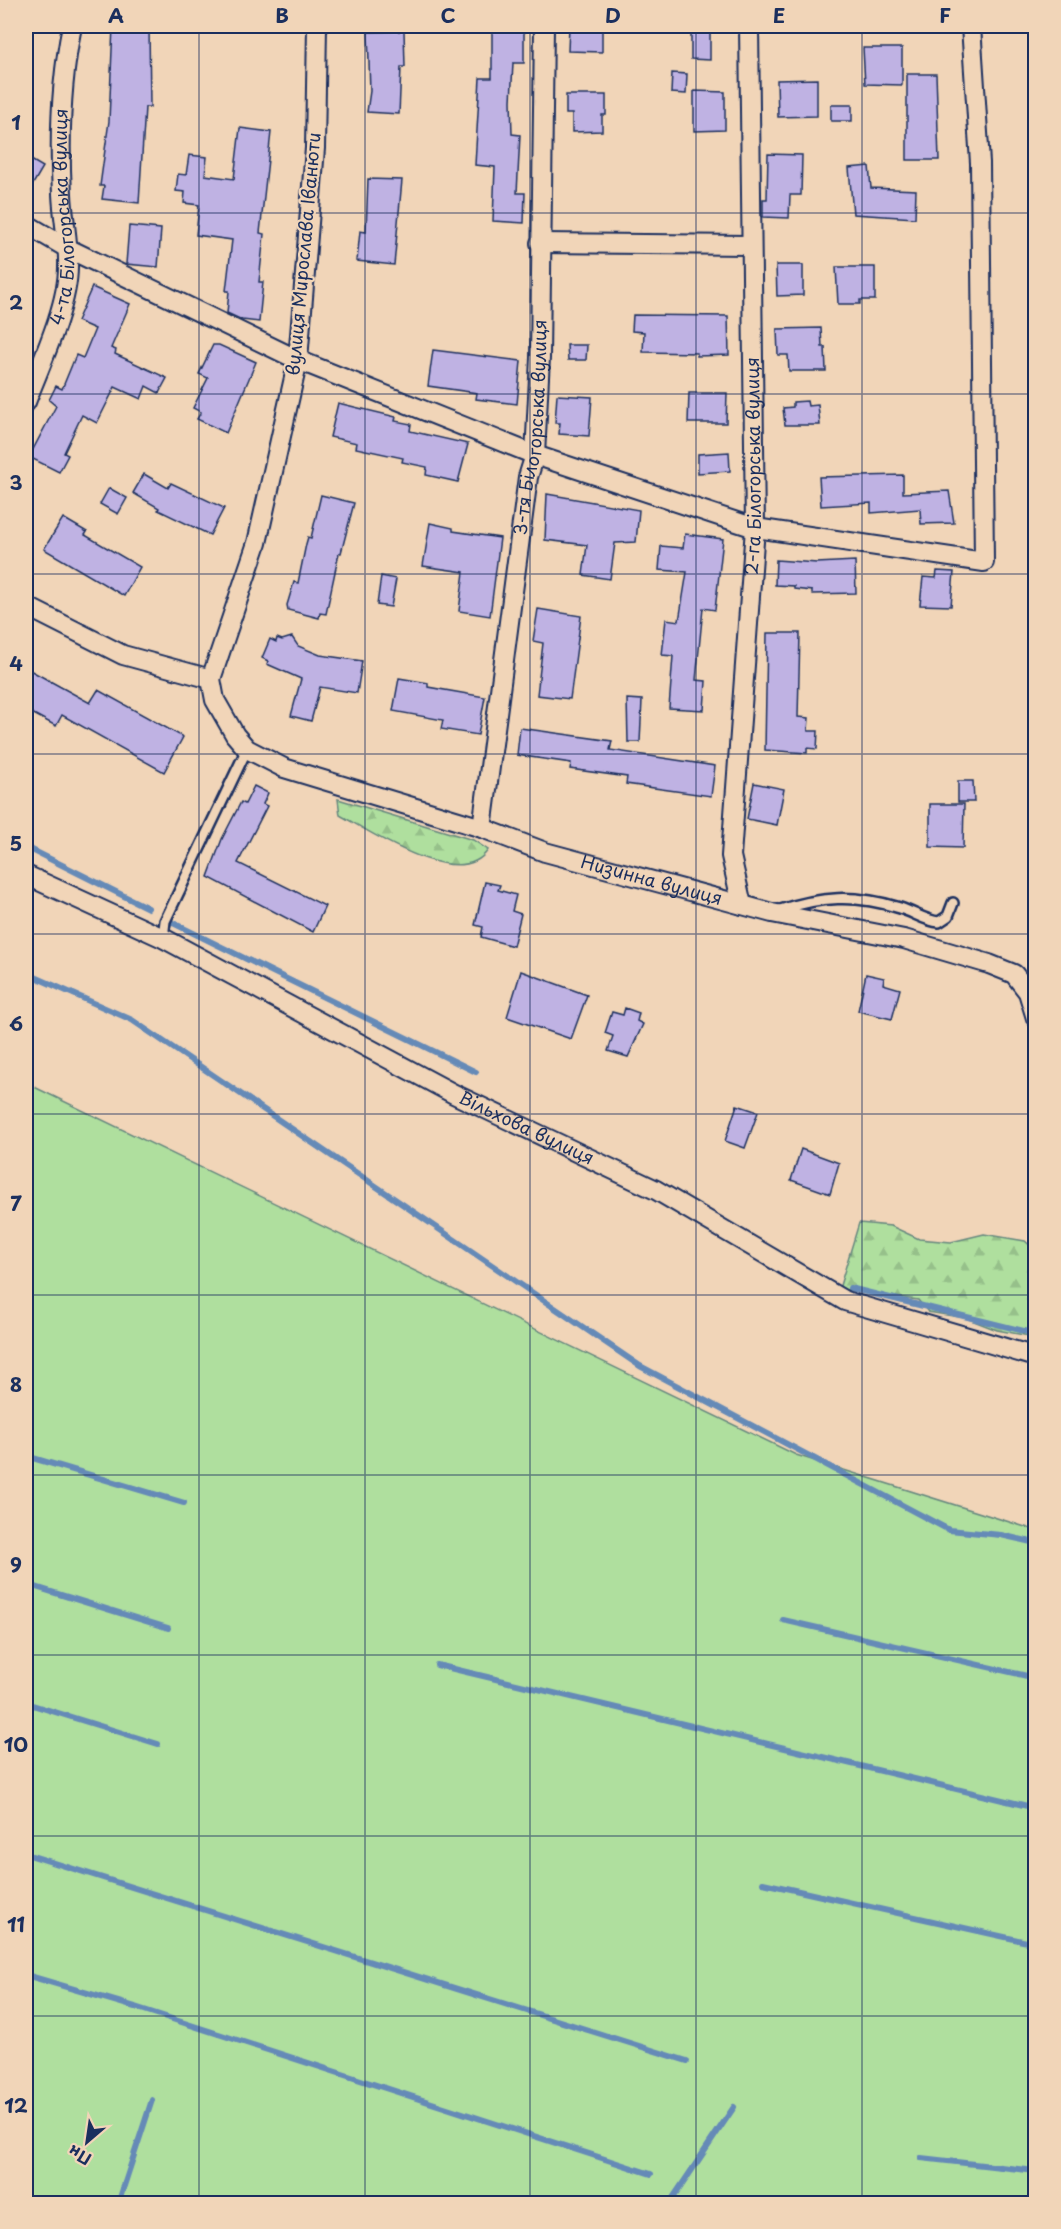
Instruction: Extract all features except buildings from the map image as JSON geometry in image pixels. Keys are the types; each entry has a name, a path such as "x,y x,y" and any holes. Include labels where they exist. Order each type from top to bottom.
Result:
{"street":[{"name":"4-та Білогорська вулиця","path":"26,402 54,330 69,270 62,194 61,124 66,52 72,26"},
{"name":"вулиця Мирослава Іванюти","path":"211,680 257,543 298,360 315,148 316,26"},
{"name":"3-тя Білогорська вулиця","path":"482,828 528,477 535,454 540,358 544,26"},
{"name":"2-га Білогорська вулиця","path":"742,905 731,856 755,528 750,244 750,26"},
{"path":"26,224 68,248 298,360 535,454 755,528 984,562 980,163 971,26"},
{"path":"540,243 750,244"},
{"path":"26,606 123,655 211,680 215,700 235,735 247,749"},
{"name":"Низинна вулиця","path":"247,749 284,768 482,828 545,852 772,913 904,939 1014,974 1028,992 1035,1018"},
{"name":"Вільхова вулиця","path":"26,875 163,938 454,1094 656,1190 844,1301 1035,1357"}],"lane":[{"path":"163,938 165,921 247,749"},
{"path":"772,913 809,900 845,899 895,906 939,922 948,916 953,903"}],"green space":[{"path":"338,799 473,840 488,850 475,861 458,865 437,862 416,855 340,815"},
{"path":"26,1083 796,1455 1035,1530 1035,2203 26,2203"},
{"path":"859,1223 891,1226 919,1239 951,1242 984,1234 1025,1241 1035,1250 1035,1337 997,1330 966,1318 928,1312 918,1300 839,1289"}],"waterway":[{"path":"26,847 148,908"},
{"path":"173,923 476,1072"},
{"path":"26,973 132,1020 640,1366 949,1530 1001,1535 1036,1543"},
{"path":"850,1288 1036,1334"},
{"path":"26,1456 184,1503"},
{"path":"26,1584 168,1628"},
{"path":"783,1620 1036,1678"},
{"path":"437,1665 1036,1808"},
{"path":"26,1703 158,1744"},
{"path":"26,1854 687,2061"},
{"path":"763,1883 1036,1944"},
{"path":"26,1975 135,2007 651,2174"},
{"path":"118,2204 152,2100"},
{"path":"669,2204 734,2107"},
{"path":"921,2158 1036,2171"}]}
